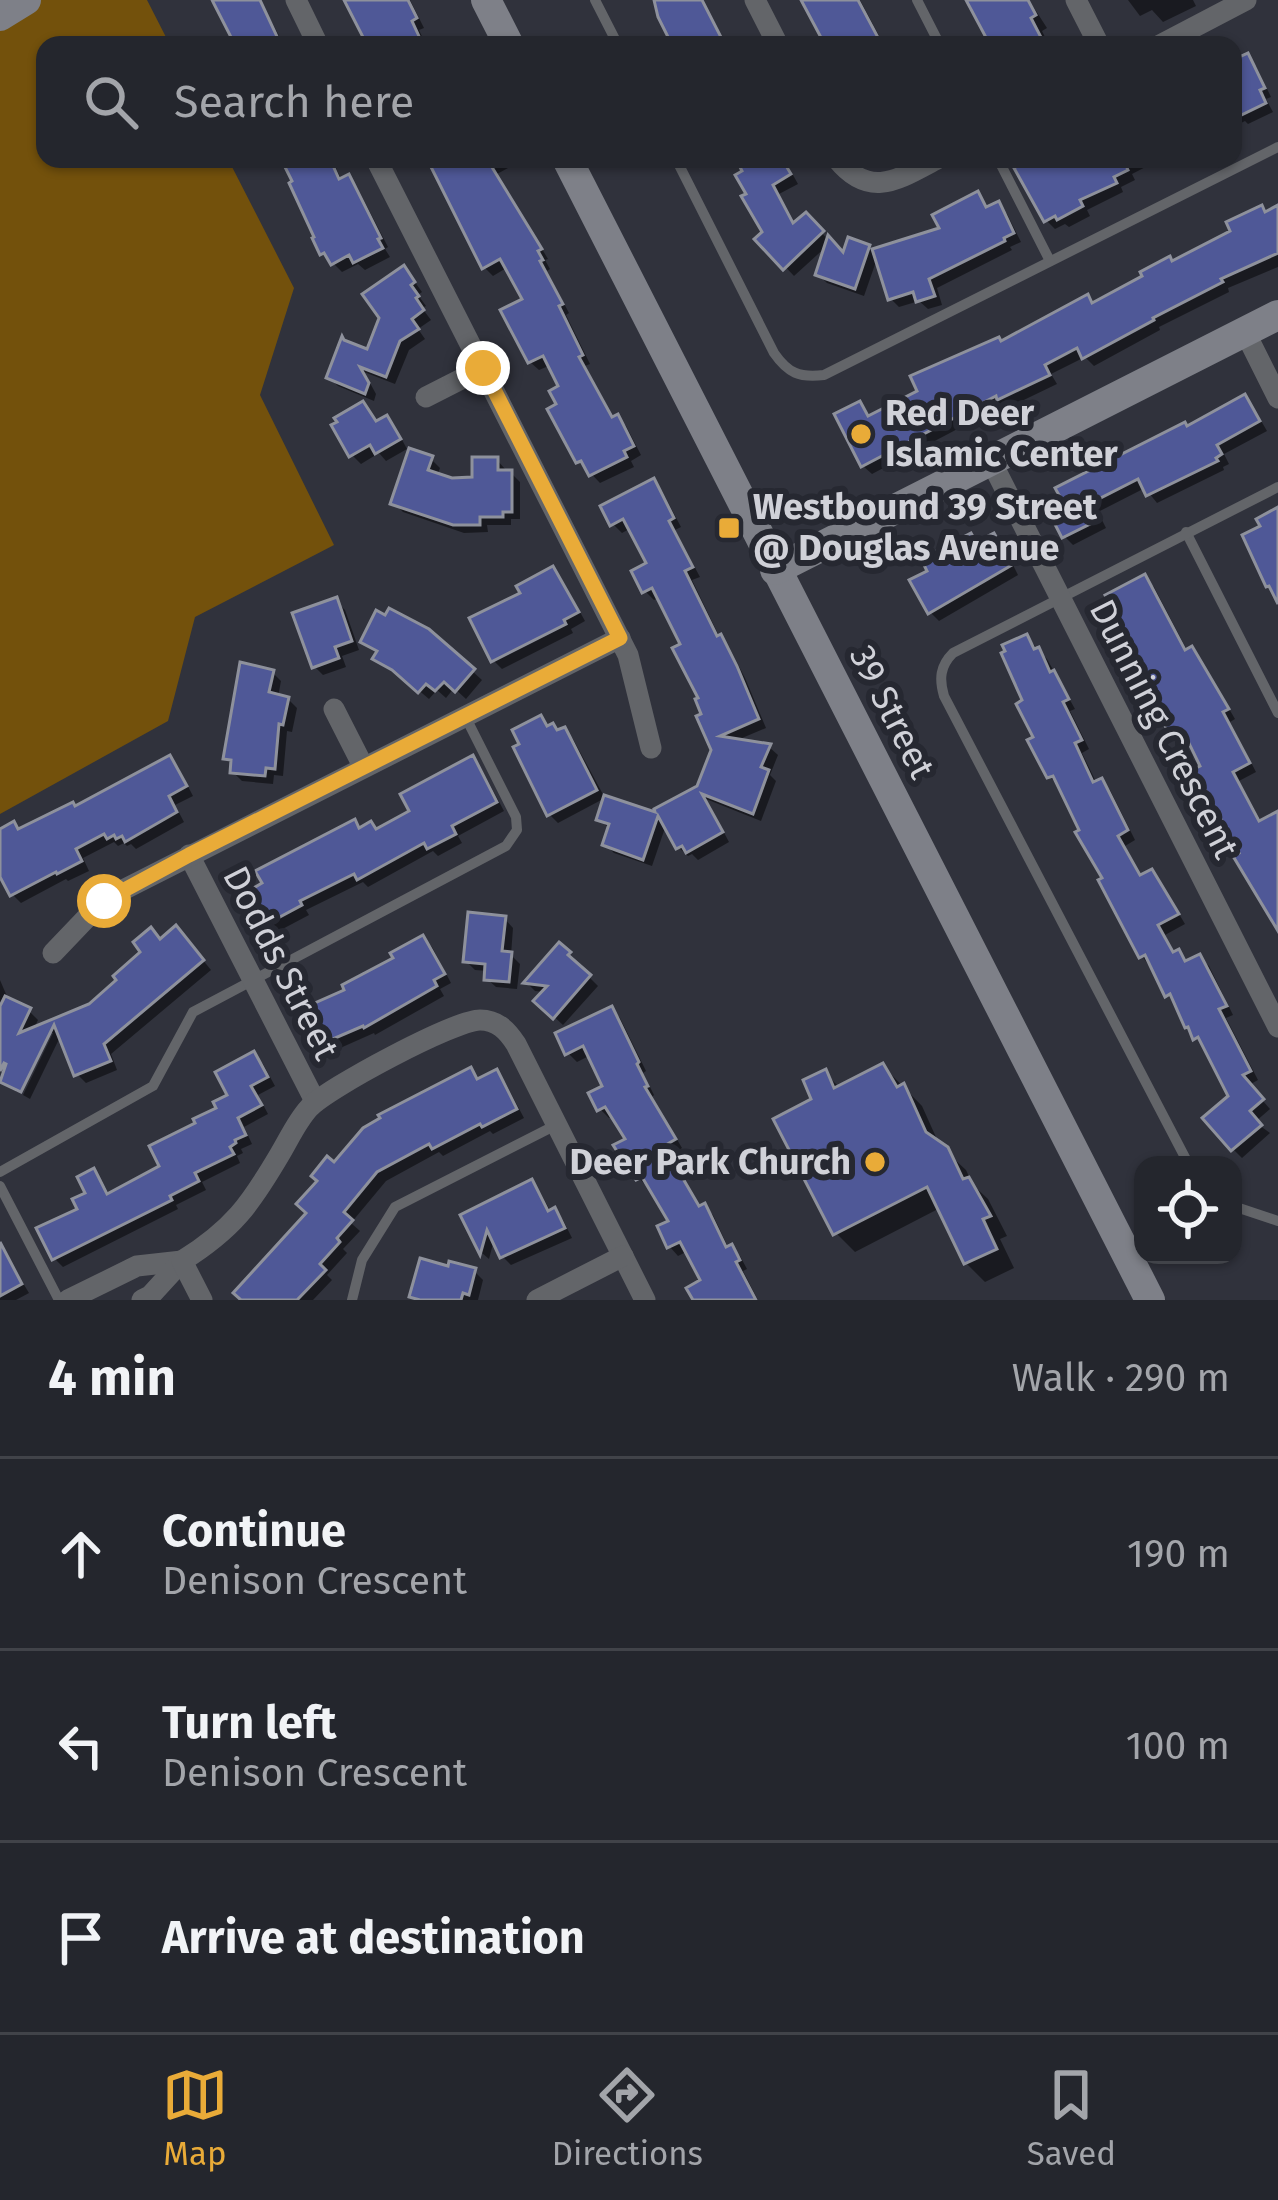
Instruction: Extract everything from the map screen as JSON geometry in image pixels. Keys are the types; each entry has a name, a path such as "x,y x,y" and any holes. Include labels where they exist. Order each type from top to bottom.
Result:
{"street":[{"path":"0,16 26,0"},
{"path":"296,0 314,36"},
{"path":"486,0 504,36"},
{"path":"755,0 773,36"},
{"path":"1076,0 1094,36"},
{"path":"1177,36 1240,2"},
{"path":"381,168 628,655 651,748"},
{"name":"39 Street","path":"571,168 1150,1300"},
{"path":"846,168 878,184 920,168"},
{"path":"775,570 1278,315"},
{"path":"1245,332 1278,398"},
{"path":"426,397 483,368"},
{"name":"Dunning Crescent","path":"991,461 1278,1027"},
{"path":"53,953 104,901 620,638"},
{"path":"334,709 363,766"},
{"name":"Dodds Street","path":"189,855 315,1101"},
{"path":"142,1300 242,1214 315,1101 455,1026 482,1020 509,1035 645,1300"},
{"path":"538,1300 623,1256"},
{"path":"63,1300 137,1266 182,1261"},
{"path":"182,1261 202,1300"}],"lane":[{"path":"595,0 613,36"},
{"path":"917,0 935,36"},
{"path":"1242,166 1278,148"},
{"path":"681,168 773,352 794,375 806,377 824,375 1237,168"},
{"path":"1003,168 1050,260"},
{"path":"1184,1156 940,684 944,662 952,653 1278,487"},
{"path":"1186,532 1278,712"},
{"path":"0,1172 153,1086 193,1012 506,846 517,830 516,817 465,716"},
{"path":"352,1300 362,1260 395,1208 556,1125"},
{"path":"0,1186 63,1300"},
{"path":"1242,1209 1278,1221"}],"shaded area":[{"path":"26,0 147,0 165,36 36,36 36,168 233,168 294,288 260,395 334,545 195,617 168,721 0,814 0,16"}],"building":[{"path":"212,0 260,0 277,36 230,36"},
{"path":"344,0 408,0 419,36 362,36"},
{"path":"654,0 702,0 720,36 668,36"},
{"path":"801,0 858,0 877,36 820,36"},
{"path":"966,0 1028,0 1040,36 985,36"},
{"path":"1248,53 1265,88 1260,90 1266,103 1242,115 1242,56"},
{"path":"286,168 334,168 339,179 349,174 383,248 353,263 349,255 331,265 312,238"},
{"path":"432,168 492,168 542,249 538,251 540,261 563,304 559,306 583,355 579,357 634,446 624,451 627,457 589,476 581,461 576,463 547,409 556,404 549,391 558,386 543,356 528,363 500,310 522,299 500,259 482,269"},
{"path":"787,168 791,174 773,185 793,223 806,212 824,231 783,270 754,239 762,232 741,196 746,194 735,175"},
{"path":"1014,168 1127,168 1114,177 1117,183 1080,200 1083,206 1044,222"},
{"path":"978,191 986,207 999,201 1014,233 929,279 935,296 916,302 913,292 888,300 872,249 939,228 932,215"},
{"path":"1262,205 1265,212 1278,205 1278,253 1221,279 1223,282 1082,359 1077,348 1045,365 1050,375 997,400 996,396 861,467 834,414 860,401 868,416 917,391 910,376 999,337 1001,341 1088,294 1092,303 1170,256 1172,261 1230,231 1226,222"},
{"path":"828,235 843,252 848,237 870,245 855,289 815,275"},
{"path":"404,265 424,310 412,319 419,329 400,341 386,377 360,367 369,383 365,394 326,378 342,336 367,349 379,318 362,294"},
{"path":"1245,394 1260,421 1217,445 1222,454 1218,461 1146,496 1138,479 1091,503 1100,519 1062,538 1045,505 1060,497 1055,488"},
{"path":"363,401 376,421 387,415 401,439 375,454 370,445 349,457 331,425 337,422 334,418"},
{"path":"409,448 433,456 428,470 452,478 472,477 472,457 498,457 498,470 512,470 512,512 480,517 480,525 453,525 390,504"},
{"path":"654,478 693,567 685,571 737,666 759,719 720,736 771,744 761,767 769,770 753,814 702,794 723,832 686,853 682,846 676,849 658,816 643,860 602,845 609,824 596,820 604,795 655,812 697,786 711,750 696,716 701,714 698,698 672,648 680,644 652,588 642,593 631,571 646,563 623,519 610,526 600,506"},
{"path":"1278,507 1278,604 1242,535 1260,526 1256,519"},
{"path":"971,533 976,542 994,533 1012,565 928,614 909,580 927,571 921,559"},
{"path":"553,566 579,612 564,620 566,624 491,662 469,618 520,593 516,586"},
{"path":"1145,574 1185,650 1192,646 1229,709 1223,712 1250,763 1233,772 1259,821 1278,811 1278,931 1233,856 1239,853 1194,769 1200,766 1183,731 1171,737 1161,718 1166,715 1108,609 1112,608 1105,595"},
{"path":"337,597 352,641 335,647 339,658 312,668 292,613"},
{"path":"389,608 429,629 475,669 455,692 444,682 435,691 426,684 418,693 372,659 377,651 360,642 376,610 385,615"},
{"path":"1027,634 1069,699 1063,702 1082,740 1075,743 1093,782 1102,778 1128,830 1118,836 1140,875 1152,869 1179,914 1158,925 1173,952 1179,949 1185,961 1200,954 1227,1006 1219,1009 1251,1071 1243,1075 1264,1099 1250,1111 1262,1125 1231,1151 1202,1118 1228,1096 1198,1037 1193,1040 1185,1028 1145,955 1139,958 1075,832 1079,830 1053,776 1047,778 1027,740 1033,737 1016,704 1022,700 1001,653 1005,651 1002,645"},
{"path":"240,662 274,670 269,692 289,697 283,725 279,724 275,769 266,768 265,776 230,773 231,760 223,759"},
{"path":"541,715 547,726 565,727 597,790 547,816 513,747 519,744 512,730"},
{"path":"170,755 187,786 169,796 177,812 125,842 122,836 107,839 104,834 76,849 82,861 10,896 0,877 0,829 14,821 18,829 73,802 75,806"},
{"path":"473,755 497,802 452,826 456,834 427,849 424,843 357,880 354,874 263,926 245,893 262,883 255,871 355,819 359,828 371,821 376,829 409,811 400,794"},
{"path":"468,912 506,916 502,951 512,952 509,982 484,980 485,964 463,962"},
{"path":"176,925 204,960 104,1044 111,1061 74,1076 54,1025 21,1092 0,1082 6,1064 0,1071 0,1006 5,996 31,1008 19,1033 89,1004 140,952 133,942 151,927 160,939"},
{"path":"423,935 445,974 434,980 437,986 364,1028 314,1044 299,1010 344,990 342,985 393,958 390,953"},
{"path":"559,942 591,975 553,1019 533,1001 547,986 523,983"},
{"path":"612,1006 639,1062 645,1087 676,1139 664,1146 699,1206 705,1203 726,1247 732,1244 756,1300 693,1300 686,1288 700,1280 680,1242 667,1248 657,1226 668,1221 642,1177 636,1180 613,1145 625,1139 605,1107 597,1111 588,1093 602,1086 583,1046 565,1055 555,1033"},
{"path":"254,1051 268,1077 251,1086 262,1105 238,1118 246,1135 230,1147 234,1154 195,1173 199,1181 170,1196 172,1200 52,1260 36,1228 77,1209 72,1199 85,1193 77,1177 94,1168 107,1194 159,1166 149,1146 216,1108 213,1102 227,1095 215,1072"},
{"name":"Deer Park Church","path":"883,1063 897,1087 904,1083 926,1132 948,1147 963,1179 969,1177 991,1216 983,1219 997,1249 964,1264 927,1187 833,1235 773,1119 811,1099 803,1080 826,1069 834,1088"},
{"path":"471,1067 477,1079 497,1069 517,1109 432,1149 429,1144 377,1172 344,1212 353,1220 320,1264 326,1270 297,1300 241,1300 233,1293 306,1213 296,1204 317,1181 311,1176 327,1156 334,1162 378,1115"},
{"path":"532,1179 548,1211 555,1207 565,1228 500,1258 487,1230 480,1255 460,1215"},
{"path":"0,1242 22,1284 0,1296"},
{"path":"420,1258 476,1268 469,1295 463,1293 461,1300 409,1297"}],"place":[{"name":"Red Deer Islamic Center","path":"861,434"},
{"name":"Westbound 39 Street @ Douglas Avenue","path":"729,528"},
{"name":"Deer Park Church","path":"875,1162"}],"route":[{"path":"104,901 620,638 483,368"}]}
